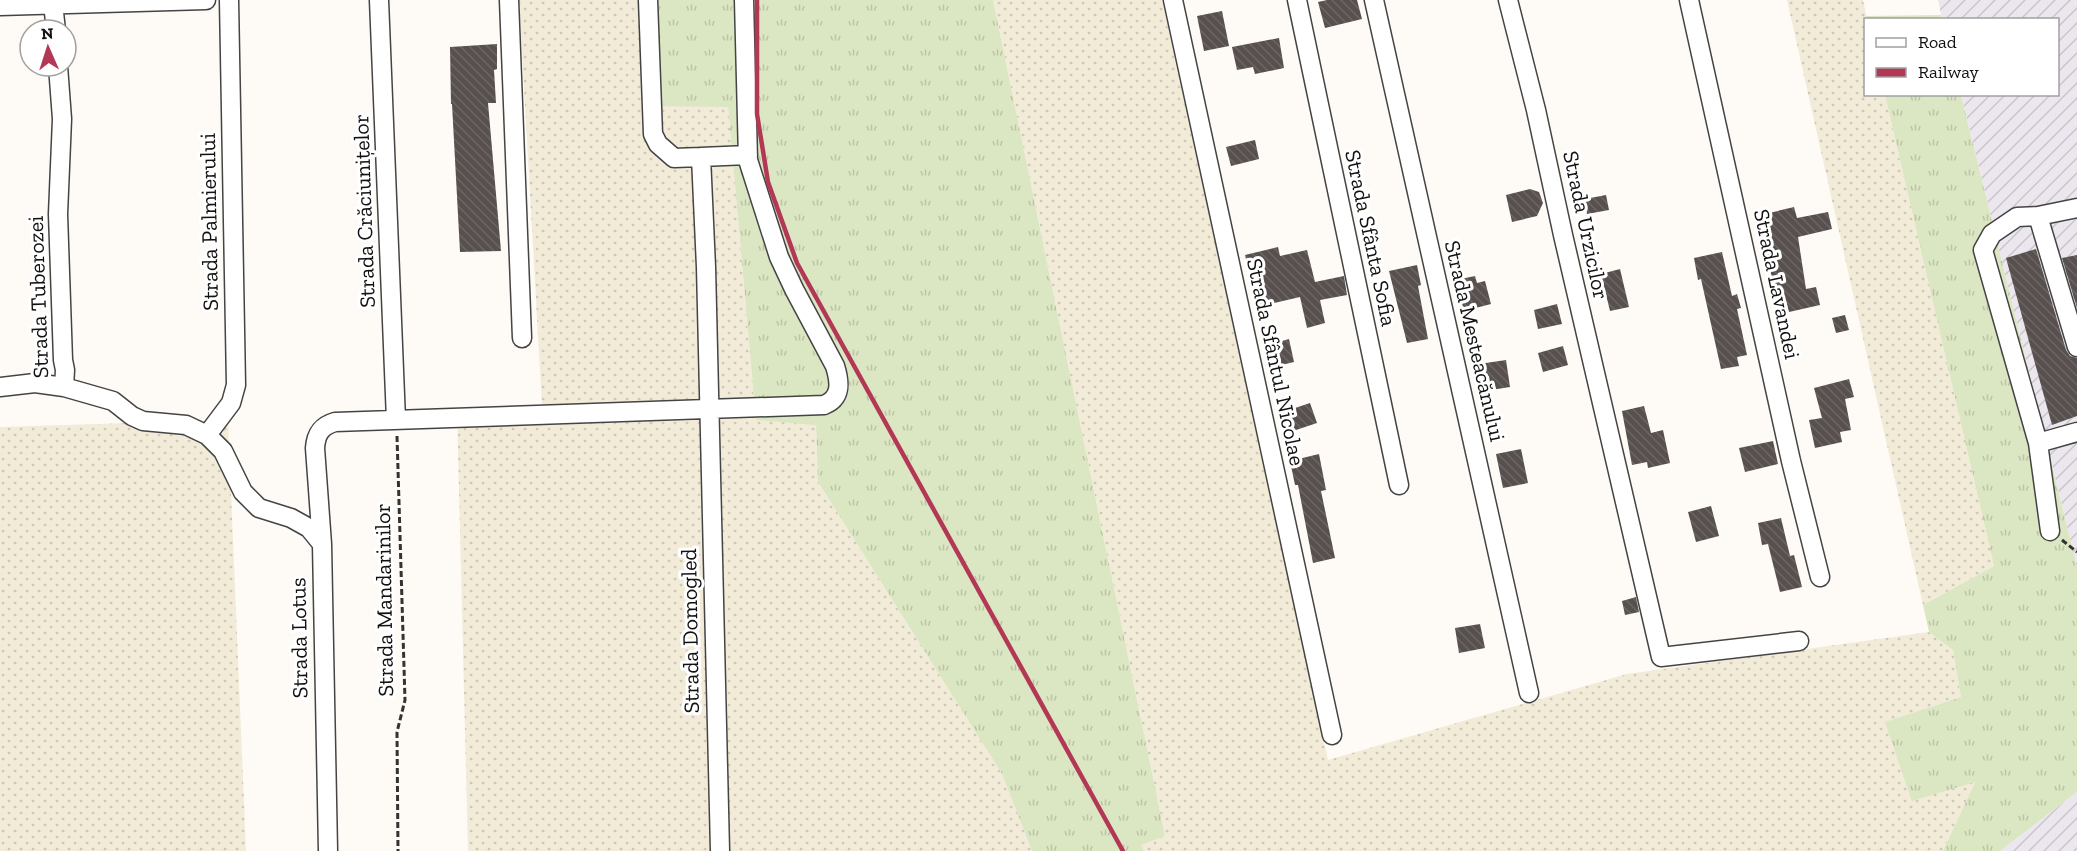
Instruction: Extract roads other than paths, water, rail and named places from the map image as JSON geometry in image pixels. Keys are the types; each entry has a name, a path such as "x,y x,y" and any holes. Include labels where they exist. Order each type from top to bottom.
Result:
{"street":[{"path":"0,6 206,0"},
{"name":"Strada Palmierului","path":"207,435 231,403 236,385 229,0"},
{"name":"Strada Crăciunițelor","path":"379,0 396,420"},
{"path":"509,0 522,338"},
{"path":"648,0 654,134 658,144 674,158 748,155"},
{"path":"396,420 824,405 831,402 838,394 839,386 835,366 779,257 753,178 748,155 744,0"},
{"name":"Strada Sfântul Nicolae","path":"1173,0 1332,735"},
{"name":"Strada Sfânta Sofia","path":"1297,0 1399,485"},
{"name":"Strada Mesteacănului","path":"1374,0 1529,693"},
{"name":"Strada Urzicilor","path":"1508,0 1539,122 1661,657 1799,641"},
{"name":"Strada Lavandei","path":"1689,0 1791,461 1820,577"},
{"path":"53,4 55,18"},
{"name":"Strada Tuberozei","path":"59,78 62,119 58,214 64,387 113,401 143,422 186,425 207,435 223,451 243,492 259,508 291,518 309,528 322,544"},
{"name":"Strada Domogled","path":"701,157 720,851"},
{"path":"2050,531 2037,443 1983,250 1992,234 2017,218 2077,208"},
{"path":"2038,216 2077,347"},
{"path":"0,387 35,383 64,387"},
{"name":"Strada Lotus","path":"328,851 322,544 315,439 323,427 335,422 396,420"},
{"path":"2037,443 2077,432"}],"railway":[{"path":"757,0 757,114 768,182 797,263 1123,851"}]}
